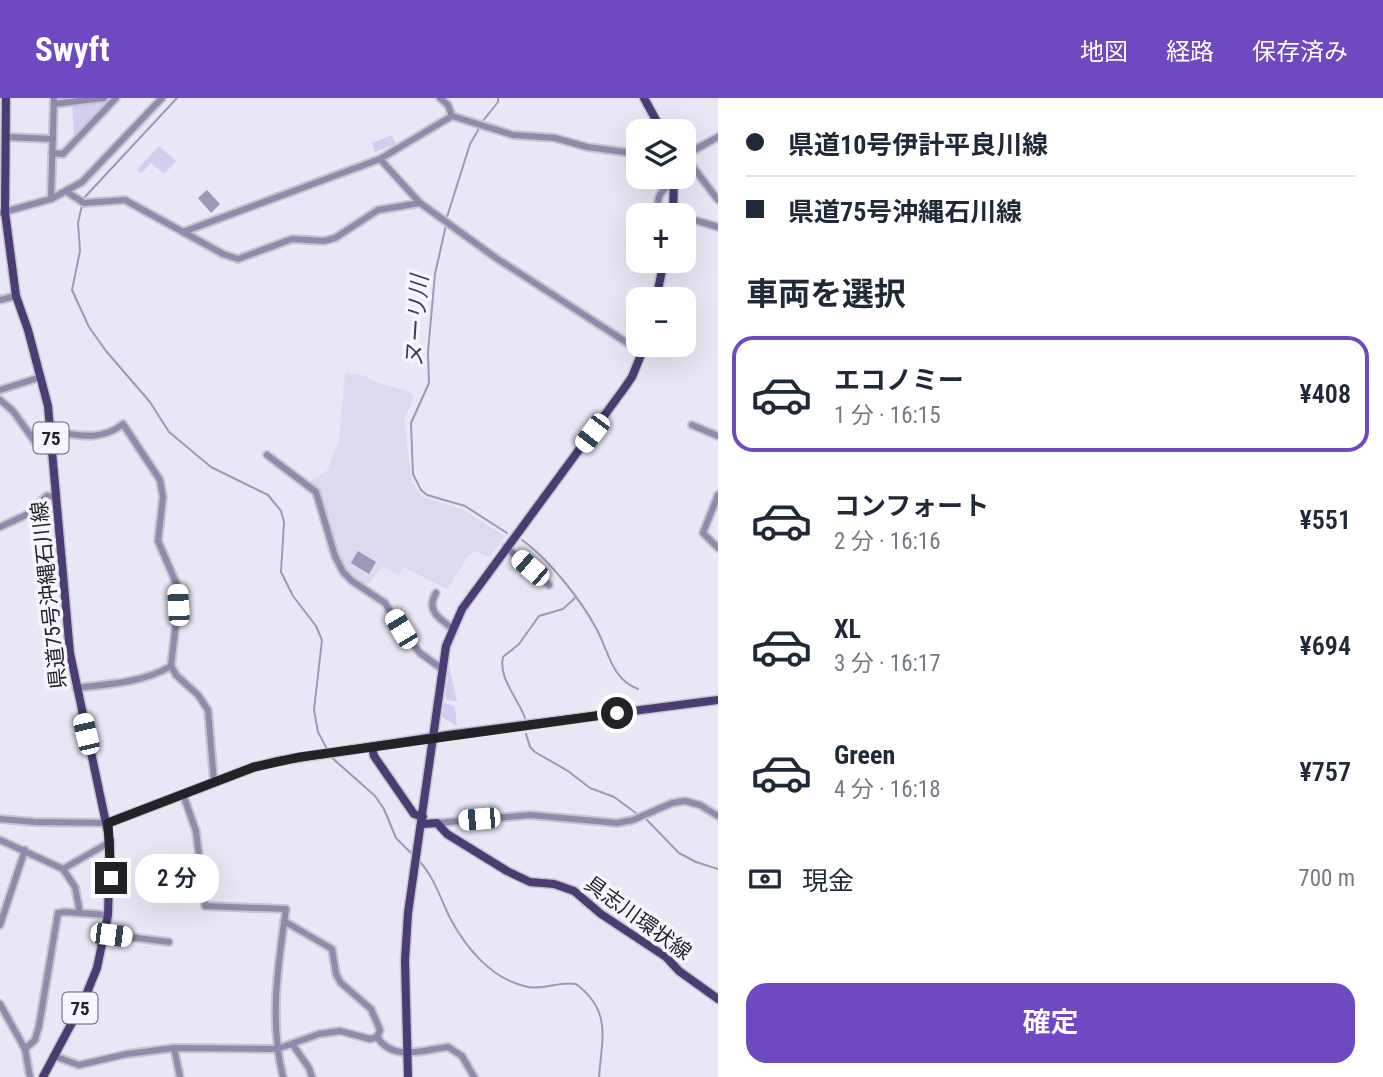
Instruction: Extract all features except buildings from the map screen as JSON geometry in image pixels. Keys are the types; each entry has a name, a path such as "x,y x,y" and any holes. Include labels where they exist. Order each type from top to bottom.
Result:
{"main road":[{"name":"県道75号沖縄石川線","path":"6,98 2,212 16,296 41,377 51,431 63,592 76,688 108,823 110,842 108,915 97,968 46,1076"},
{"path":"644,98 655,119"},
{"path":"408,1077 406,938 442,669 452,628 462,609 506,547 623,390 640,357"},
{"path":"108,823 254,767 278,761 433,737 718,700"},
{"path":"372,747 374,756 414,814 422,820 437,823"},
{"name":"具志川環状線","path":"437,823 447,834 507,871 530,882 554,884 574,891 601,914 666,957 679,971 718,999"}],"street":[{"path":"51,199 54,101 104,98"},
{"path":"52,153 63,154 116,98"},
{"path":"2,212 67,192 95,170 162,98"},
{"path":"440,98 449,105 452,116"},
{"path":"183,232 380,159 452,116 513,135 555,138 587,147 626,152"},
{"path":"5,137 52,139"},
{"path":"696,149 718,137"},
{"path":"380,159 420,203 496,258 626,338"},
{"path":"696,171 718,200"},
{"path":"67,192 84,202 125,200 223,254 238,259 292,239 324,241 335,238 378,210 420,203"},
{"path":"696,221 718,227"},
{"path":"0,300 16,296"},
{"path":"0,390 41,377"},
{"path":"0,400 13,411 38,446 52,452"},
{"path":"51,431 92,438 123,424 160,480 163,497 158,541 177,585 178,605 171,666 208,710 214,782"},
{"path":"692,425 718,436"},
{"path":"267,454 316,492 335,556 343,572 385,603 420,653 442,669"},
{"path":"718,495 715,512 704,533 718,548"},
{"path":"0,527 28,514 47,496 56,497"},
{"path":"506,547 550,585"},
{"path":"436,593 431,602 432,607 439,618 452,628"},
{"path":"76,688 130,682 160,673 171,666"},
{"path":"183,794 196,831 205,906 286,909 274,993 277,1049 283,1077"},
{"path":"437,823 530,815 617,823 633,820 673,803 685,802 700,805 718,816"},
{"path":"0,819 108,823"},
{"path":"0,840 63,869 75,887 80,913"},
{"path":"63,869 110,842"},
{"path":"0,925 25,850"},
{"path":"25,1049 35,1040 39,1026 58,913 108,915"},
{"path":"284,921 332,948 336,974 341,983 371,1009 380,1030 377,1037"},
{"path":"105,934 169,942"},
{"path":"0,1004 25,1049 30,1077"},
{"path":"54,1056 79,1065 127,1054 174,1048 277,1049 319,1034 340,1031 370,1039 377,1037"},
{"path":"377,1037 383,1047 397,1053 449,1047 462,1056 474,1077"},
{"path":"293,1045 312,1077"},
{"path":"174,1048 180,1077"}],"shaded area":[{"path":"116,98 74,142 72,102"},
{"path":"392,135 396,144 375,152 372,143"},
{"path":"159,146 176,161 164,174 151,163 141,173 137,170"},
{"path":"207,190 220,204 211,213 198,198"},
{"path":"345,373 367,376 372,381 415,395 404,420 412,483 423,497 462,509 505,536 489,557 475,551 469,555 447,589 404,567 399,576 383,566 365,588 353,580 341,565 319,494 309,482 327,471 339,440"},
{"path":"358,551 376,562 369,574 351,563"},
{"path":"449,667 457,701 447,700 445,696"},
{"path":"444,702 455,707 457,726 442,717"}],"waterway":[{"path":"83,199 177,98"},
{"name":"ヌーリ川","path":"482,122 498,102 498,98"},
{"name":"ヌーリ川","path":"447,217 470,144 480,127"},
{"path":"82,205 78,223 80,251 72,290 89,327 150,402 169,432 211,467 268,495 281,511 284,522 281,572 293,596 316,626 322,640 314,710 318,732 328,751"},
{"name":"ヌーリ川","path":"446,225 435,274 428,352 429,383 411,423 413,474 421,490 427,495 465,506 507,533"},
{"name":"ヌーリ川","path":"522,540 553,568 573,593 590,617 616,671 638,689"},
{"path":"525,718 503,673 503,657 519,644 539,616 563,609 575,598"},
{"path":"526,734 530,747 535,752 568,771 590,788 614,797 636,813"},
{"path":"330,756 375,796 384,809 396,838 413,855"},
{"path":"646,819 679,853 718,869"},
{"path":"419,861 433,881 450,918 464,940 492,970 528,987 576,984 587,994 595,1004 602,1026 599,1077"}],"route":[{"path":"111,878 108,823 254,767 300,757 617,713"}]}
